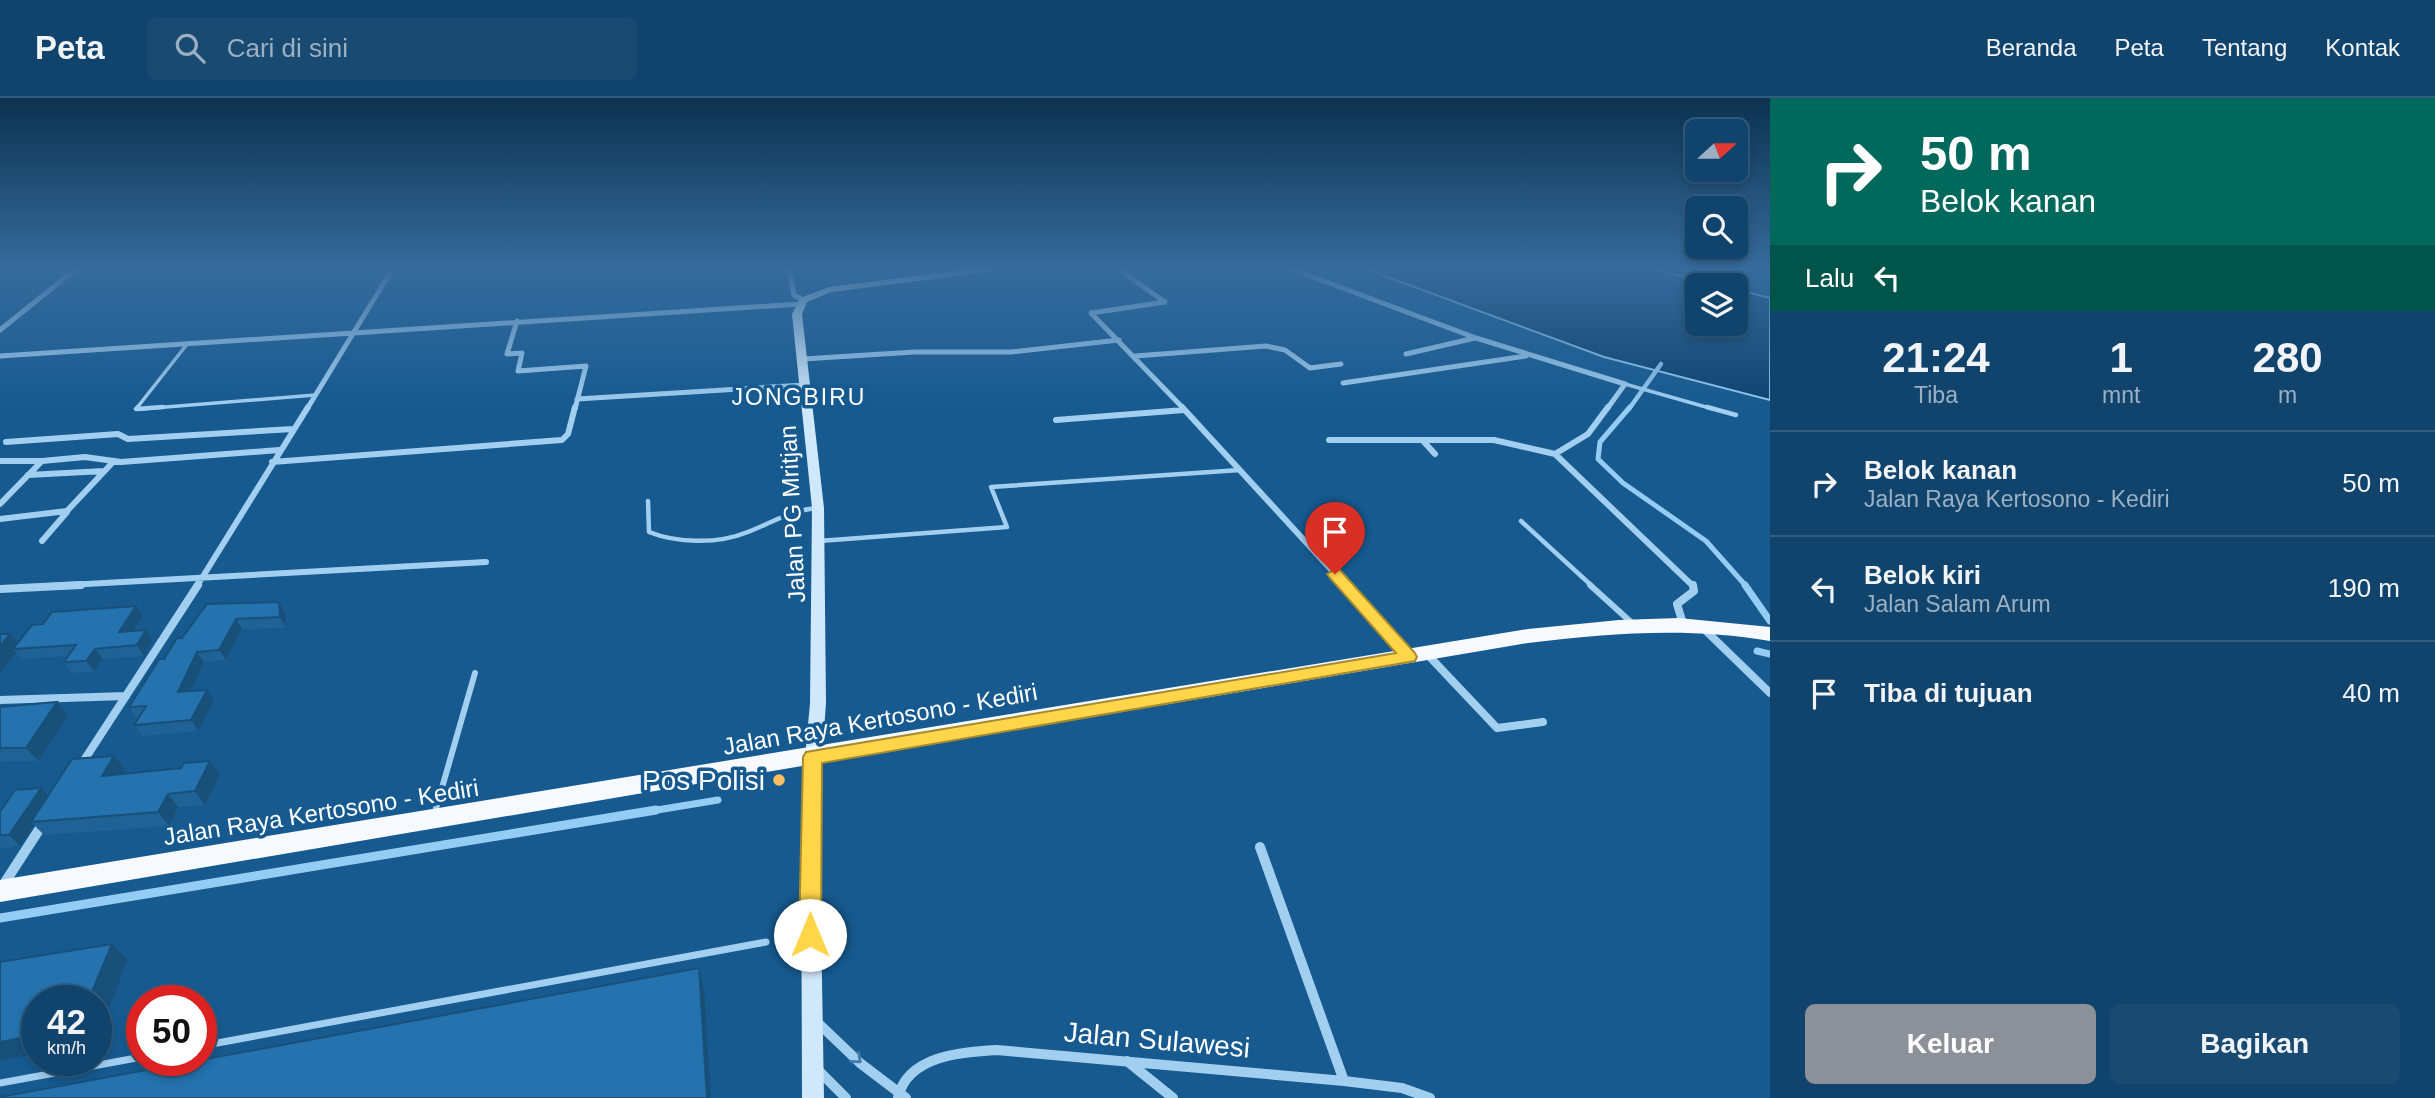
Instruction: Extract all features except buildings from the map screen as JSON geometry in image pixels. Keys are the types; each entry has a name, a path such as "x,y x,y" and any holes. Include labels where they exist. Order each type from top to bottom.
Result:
{"highway":[{"name":"Jalan Raya Kertosono - Kediri","path":"0,890 434,820 1528,636 1634,625 1692,625 1768,634"}],"main road":[{"name":"Jalan PG Mritjan","path":"797,315 818,508 818,703 812,757 810,1015 813,1098"}],"street":[{"path":"0,330 19,315"},
{"path":"74,776 204,576 365,315"},
{"path":"0,356 612,315"},
{"path":"1093,315 1418,655 1497,728 1543,722"},
{"path":"1414,315 1476,338 1625,384 1588,434 1576,444 1555,454"},
{"path":"272,462 553,443 568,435 586,366 517,371 522,353 507,354 517,321"},
{"path":"1406,354 1476,338"},
{"path":"803,359 914,352 1011,352 1119,340"},
{"path":"1135,356 1266,346 1285,350 1310,368 1342,365"},
{"path":"1343,383 1528,355"},
{"path":"577,399 804,385"},
{"path":"1056,420 1184,410"},
{"path":"6,442 118,434 128,439 293,429"},
{"path":"1329,440 1503,441 1555,454 1591,493 1634,527 1693,584 1694,591 1677,604 1692,625 1770,693"},
{"path":"1424,442 1435,454"},
{"path":"0,461 85,457 114,461 279,450"},
{"path":"0,504 42,461"},
{"path":"42,541 114,461"},
{"path":"28,475 104,471"},
{"path":"0,519 68,511"},
{"path":"0,589 485,562"},
{"path":"0,700 126,696"},
{"path":"0,890 52,810"},
{"path":"1260,847 1344,1081"},
{"path":"810,1015 860,1063 901,1096"},
{"name":"Jalan Sulawesi","path":"901,1096 925,1062 959,1052 997,1050 1344,1081 1402,1088 1430,1098"},
{"path":"1127,1061 1173,1098"},
{"path":"813,1066 846,1098"}],"lane":[{"path":"188,343 136,409 315,394"},
{"path":"1625,384 1736,415"},
{"path":"818,541 1007,527 991,487 1243,470"},
{"path":"648,501 649,532 671,539 733,537 781,513 818,508"},
{"path":"1521,521 1634,625"},
{"path":"434,820 475,673"},
{"path":"217,1043 766,942"},
{"path":"0,1083 126,1060"}],"water":[{"path":"1489,315 1685,315 1685,336 1748,336 1748,315 1770,315 1770,400 1604,357"}],"waterway":[{"path":"1629,409 1661,364"},
{"path":"1630,407 1600,442 1598,459 1623,483 1706,541 1746,586"},
{"path":"1745,585 1770,621"},
{"path":"1757,651 1770,654"},
{"path":"645,812 718,800"},
{"path":"0,918 656,810"}],"place":[{"name":"Pos Polisi","path":"779,780"}],"district":[{"name":"JONGBIRU","path":"799,397"}],"route":[{"path":"810,935 812,757 1409,657 1335,574"}]}
